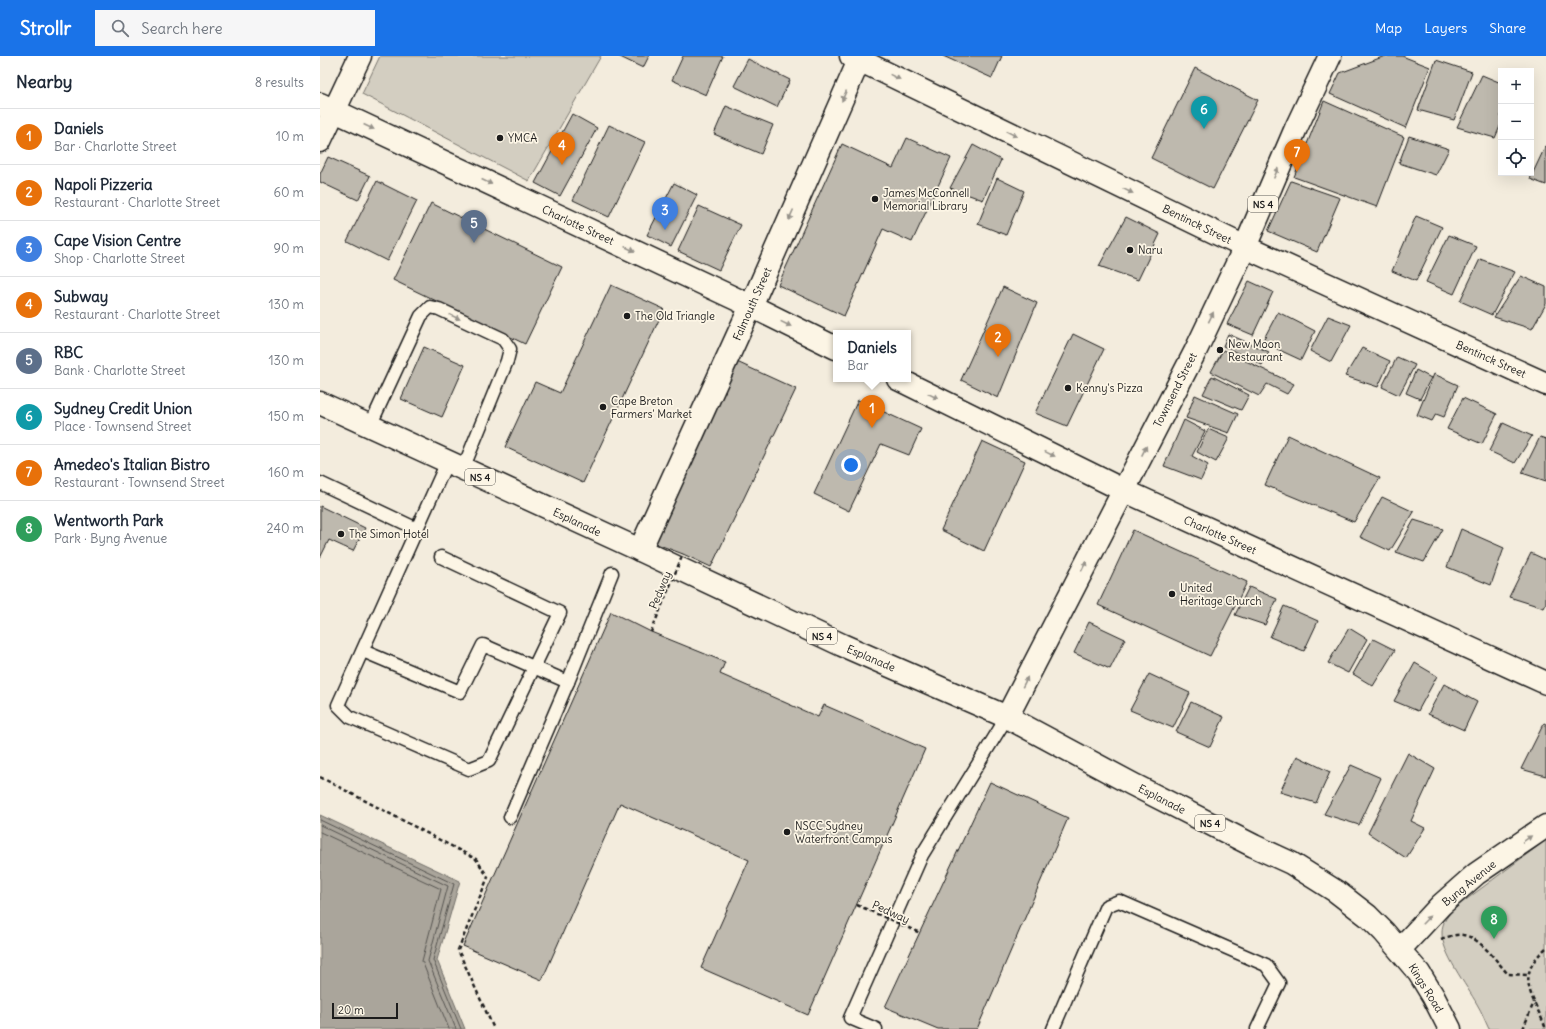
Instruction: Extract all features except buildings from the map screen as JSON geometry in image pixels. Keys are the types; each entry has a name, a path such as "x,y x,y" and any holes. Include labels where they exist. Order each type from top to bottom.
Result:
{"street":[{"path":"320,141 327,107 360,56"},
{"name":"Townsend Street","path":"1007,717 1195,352 1245,247 1296,128 1330,56"},
{"name":"Bentinck Street","path":"857,57 1245,247 1546,384"},
{"name":"Falmouth Street","path":"640,550 751,306 857,57"},
{"name":"Charlotte Street","path":"327,107 751,306 833,347"},
{"name":"Charlotte Street","path":"904,382 1123,490 1546,683"},
{"name":"Esplanade","path":"320,403 640,550 842,645 1007,717 1132,784 1254,846 1291,863 1344,896 1368,916 1400,949"},
{"name":"Byng Avenue","path":"1400,949 1440,905 1471,878 1546,826"},
{"name":"Kings Road","path":"1400,949 1430,990 1450,1029"}],"lane":[{"path":"370,426 422,316 430,307 439,309 503,339 510,349 507,361 455,466 417,529 338,705 350,717 469,769 490,761 560,613 441,557"},
{"path":"320,483 417,529"},
{"path":"510,817 568,682 612,573"},
{"path":"363,651 460,692 483,645 568,682"},
{"path":"876,1029 850,1018 922,855 1007,717"},
{"path":"1054,1029 1106,906 1119,902 1266,964 1279,983 1257,1029"}],"path":[{"name":"Pedway","path":"651,632 683,554"},
{"path":"320,777 476,859 488,877 458,950 494,1029"},
{"name":"Pedway","path":"856,905 920,933"},
{"path":"1435,940 1463,934 1477,941 1508,974 1528,975"},
{"path":"1546,948 1533,962 1528,975 1528,986 1546,1029"},
{"path":"1523,1029 1534,1002"}],"shaded area":[{"name":"YMCA","path":"380,56 601,56 529,181 362,94"},
{"path":"1546,840 1546,1029 1489,1029 1479,1007 1450,959 1443,940 1443,925 1455,908"}],"water":[{"path":"320,815 460,881 437,960 465,1029 320,1029"}],"place":[{"name":"Sydney Credit Union","path":"1204,129"},
{"name":"YMCA","path":"500,138"},
{"name":"Subway","path":"562,165"},
{"name":"Amedeo's Italian Bistro","path":"1297,172"},
{"name":"James McConnell Memorial Library","path":"875,199"},
{"name":"Cape Vision Centre","path":"665,230"},
{"name":"RBC","path":"474,243"},
{"name":"Naru","path":"1130,250"},
{"name":"The Old Triangle","path":"627,316"},
{"name":"New Moon Restaurant","path":"1220,350"},
{"name":"Napoli Pizzeria","path":"998,357"},
{"name":"Kenny's Pizza","path":"1068,388"},
{"name":"Cape Breton Farmers' Market","path":"603,407"},
{"name":"Daniels","path":"872,428"},
{"name":"The Simon Hotel","path":"341,534"},
{"name":"United Heritage Church","path":"1172,594"},
{"name":"NSCC Sydney Waterfront Campus","path":"787,832"},
{"name":"Wentworth Park","path":"1494,939"}]}
